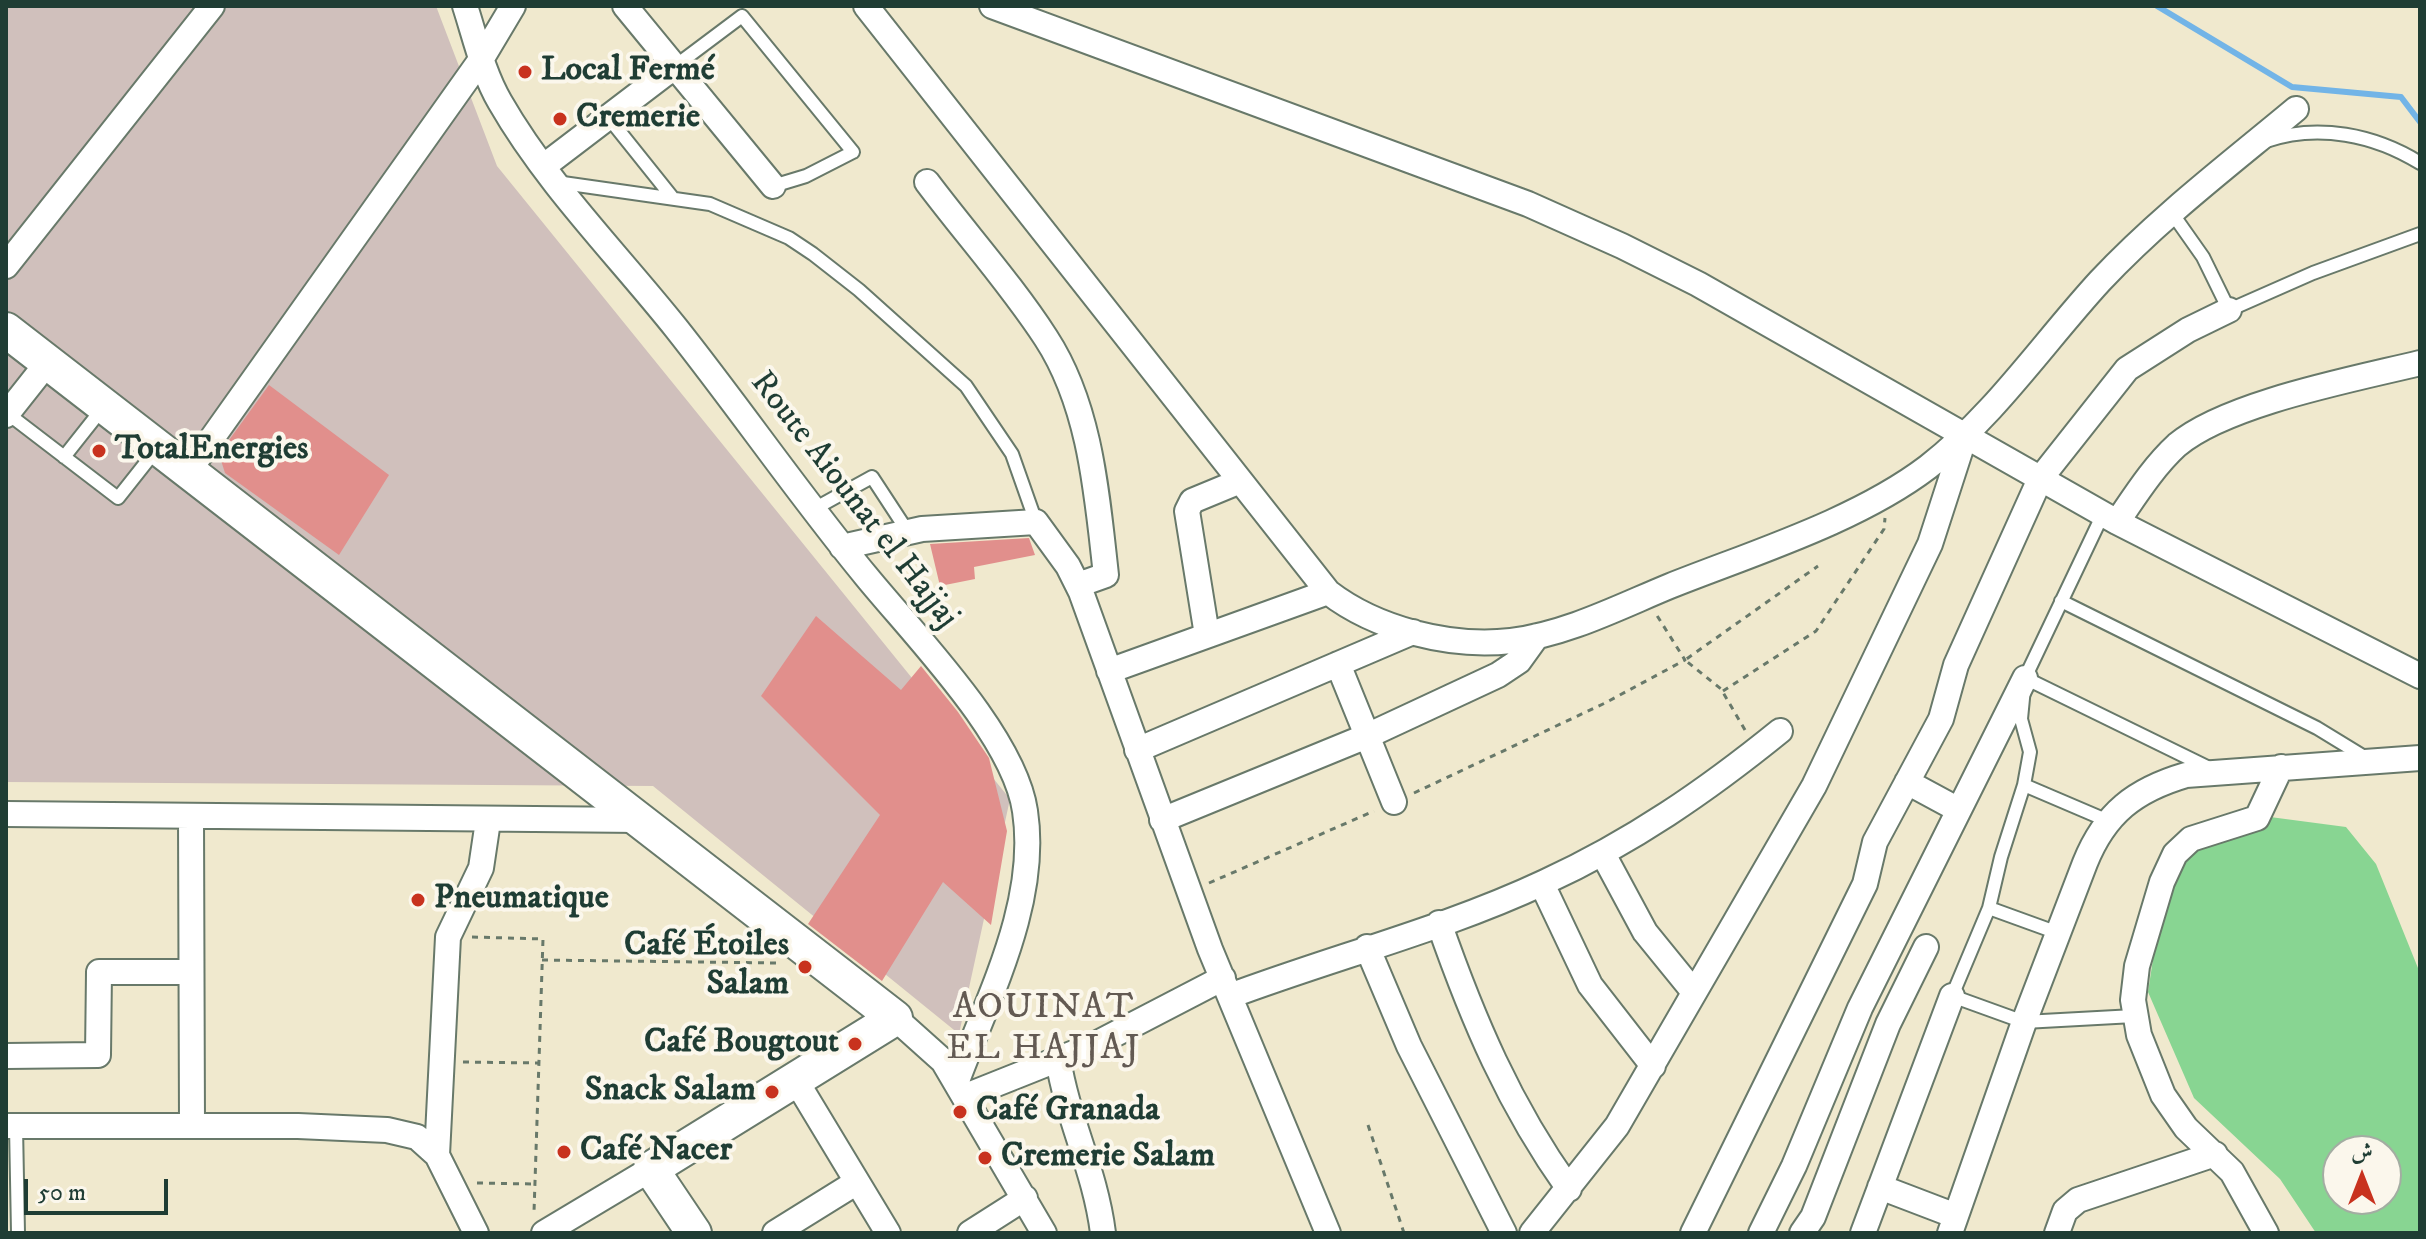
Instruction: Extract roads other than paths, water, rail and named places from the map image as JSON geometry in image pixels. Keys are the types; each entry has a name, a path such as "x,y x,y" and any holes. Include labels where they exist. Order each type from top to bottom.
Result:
{"street":[{"path":"6,266 212,6"},
{"name":"Route Aiounat el Hajjaj","path":"465,6 498,100 550,174 676,329 842,547 1000,742 1021,789 1027,852 1013,931 961,1088"},
{"path":"188,472 482,58 513,6"},
{"path":"625,6 773,186"},
{"path":"866,6 1238,482 1328,592 1365,616 1413,632 1481,642 1537,636 1565,629 1782,541 1888,491 1929,466 1965,434 2102,279 2172,213 2296,109"},
{"path":"992,6 1528,204 1698,284 2110,518 2420,676"},
{"path":"550,174 608,117 674,67"},
{"path":"927,182 1047,339 1082,423 1096,490 1106,575 1078,585"},
{"path":"1693,1233 1865,884 1875,842 1941,719 1956,665 2040,479 2127,369 2188,330 2229,310"},
{"path":"6,330 925,1042 961,1088 1044,1233"},
{"path":"7,414 48,362"},
{"path":"2110,518 2178,445 2201,429 2275,400 2420,363"},
{"path":"1532,1233 1617,1126 1843,731 1930,544 1965,434"},
{"path":"1207,635 1187,511 1192,501 1238,482"},
{"path":"842,547 908,532 1036,522 1078,585 1226,987 1328,1233"},
{"path":"1109,671 1328,592"},
{"path":"1137,750 1413,632"},
{"path":"1162,820 1367,736 1512,667 1537,636"},
{"path":"1338,664 1394,802"},
{"path":"1761,1233 1794,1166 1860,1008 2025,678"},
{"path":"961,1088 1058,1059 1226,987 1367,947 1542,884 1603,854 1689,802 1780,731"},
{"path":"1880,1187 1953,1225 2024,1022 2095,839 2106,820 2137,794 2161,782 2219,772 2420,758"},
{"path":"2266,1233 2232,1172 2186,1128 2167,1103 2153,1076 2134,1016 2137,966 2167,866 2181,846 2191,839 2257,818 2281,767"},
{"path":"1907,782 1957,809"},
{"path":"6,814 488,821 640,820"},
{"path":"191,817 192,1126"},
{"path":"437,1155 448,937 481,868 488,821"},
{"path":"1603,854 1645,932 1693,991"},
{"path":"1542,884 1590,985 1653,1066"},
{"path":"1439,923 1467,1001 1503,1084 1524,1124 1569,1189"},
{"path":"1367,947 1409,1046 1504,1233"},
{"path":"1802,1233 1813,1217 1888,1024 1926,947"},
{"path":"6,1056 98,1055 99,972 191,972"},
{"path":"1863,1233 1952,996"},
{"path":"539,1227 651,1169 895,1018"},
{"path":"1058,1059 1072,1124 1095,1183 1103,1233"},
{"path":"795,1079 888,1233"},
{"path":"11,1126 329,1126 387,1130 417,1137 437,1155 476,1233"},
{"path":"2057,1233 2065,1211 2078,1200 2215,1154"},
{"path":"651,1169 694,1233"},
{"path":"775,1233 857,1182"},
{"path":"970,1233 1025,1198"}],"lane":[{"path":"674,67 738,11 853,152 806,176 773,186"},
{"path":"608,117 672,197"},
{"path":"2252,146 2274,138 2336,133 2382,142 2420,163"},
{"path":"550,174 710,204 789,238 859,290 966,386 1012,454 1036,522"},
{"path":"2172,213 2203,257 2229,310 2313,273 2420,234"},
{"path":"64,457 105,406"},
{"path":"7,414 118,498 157,448"},
{"path":"814,509 872,477 908,532"},
{"path":"2110,518 2061,601 2025,678 2021,719 2030,752 2024,785 1989,908 1952,996 2024,1022 2134,1016"},
{"path":"2061,601 2330,735 2372,761"},
{"path":"2025,678 2219,772"},
{"path":"2024,785 2106,820"},
{"path":"1989,908 2058,933"},
{"path":"11,1126 18,1233"}],"waterway":[{"path":"2157,6 2292,87 2401,97 2420,122"}],"place":[{"name":"Local Fermé","path":"525,72"},
{"name":"Cremerie","path":"560,119"},
{"name":"TotalEnergies","path":"99,451"},
{"name":"Pneumatique","path":"418,900"},
{"name":"Café Étoiles Salam","path":"805,967"},
{"name":"Café Bougtout","path":"855,1044"},
{"name":"Snack Salam","path":"772,1092"},
{"name":"Café Granada","path":"960,1112"},
{"name":"Café Nacer","path":"564,1152"},
{"name":"Cremerie Salam","path":"985,1158"}],"district":[{"name":"AOUINAT EL HAJJAJ","path":"1044,1030"}]}
